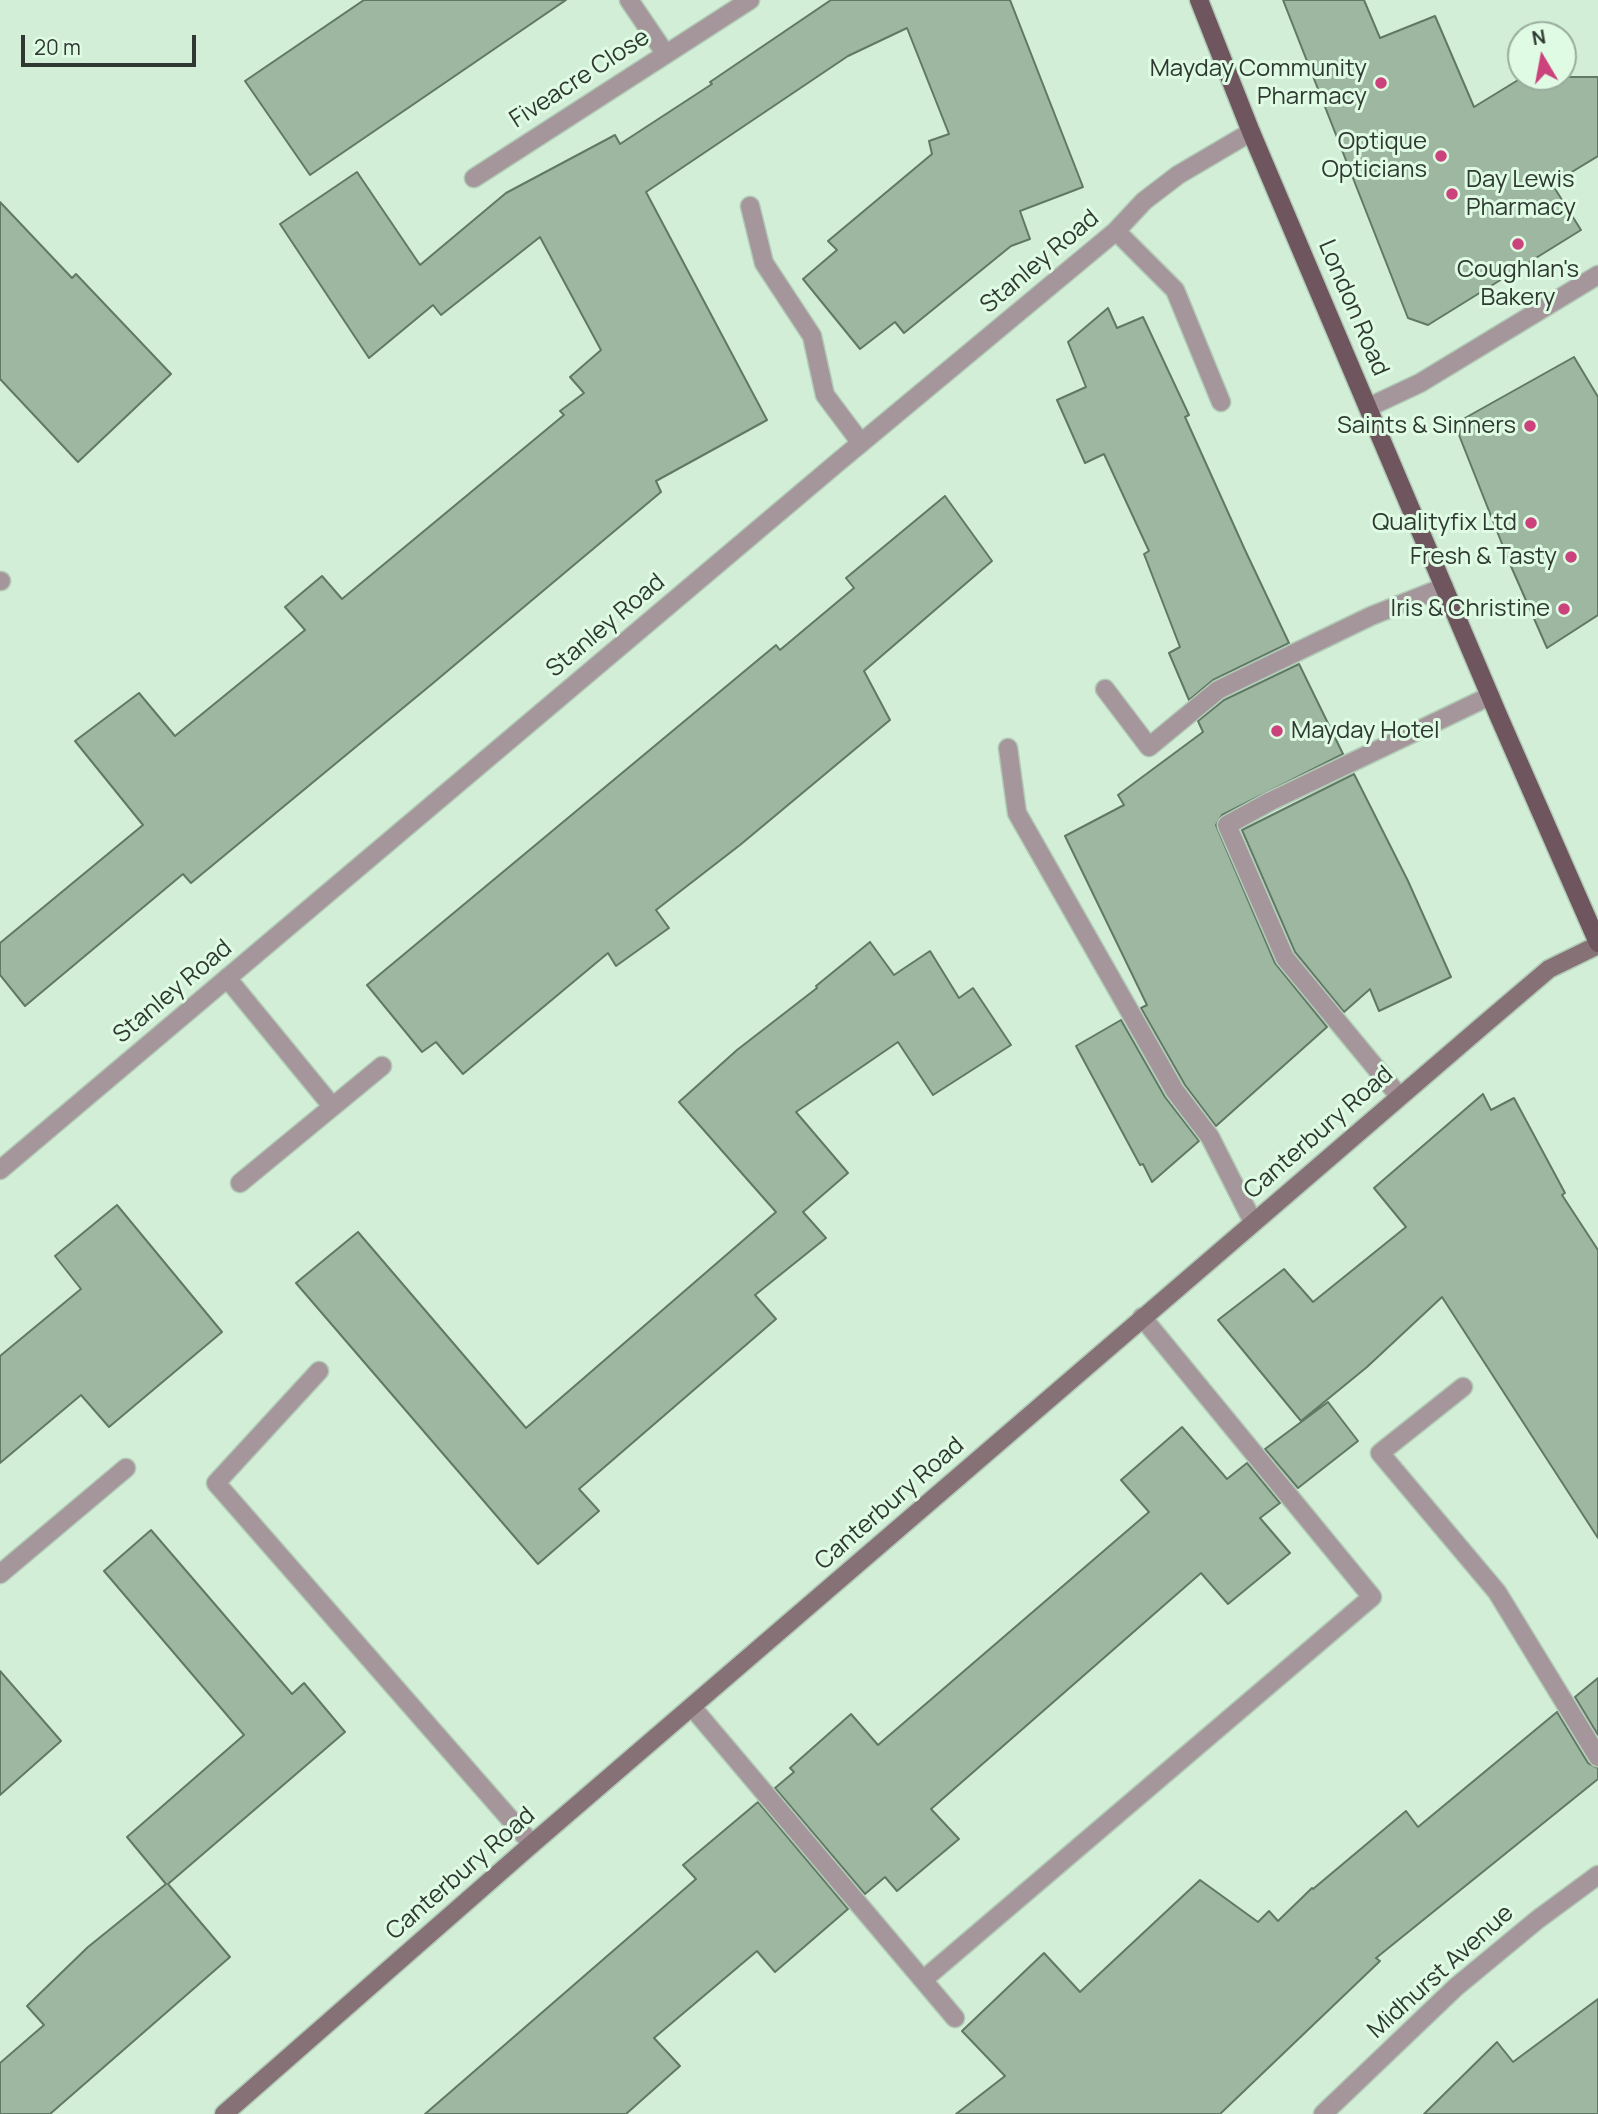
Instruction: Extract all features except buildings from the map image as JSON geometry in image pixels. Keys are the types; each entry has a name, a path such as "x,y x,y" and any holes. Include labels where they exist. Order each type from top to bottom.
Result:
{"main road":[{"name":"London Road","path":"1199,0 1251,132 1598,944"}],"street":[{"path":"629,0 665,53"},
{"name":"Fiveacre Close","path":"474,178 750,0"},
{"name":"Stanley Road","path":"0,1170 1116,231 1144,201 1178,175 1251,132"},
{"path":"750,206 764,263 812,336 825,395 861,443"},
{"path":"1116,231 1175,290 1221,402"},
{"path":"1369,407 1420,383 1598,275"},
{"path":"1105,688 1149,747 1218,690 1371,616 1444,587"},
{"path":"1399,1096 1284,958 1227,825 1271,801 1490,696"},
{"path":"1007,748 1017,813 1175,1091 1210,1137 1253,1222"},
{"name":"Canterbury Road","path":"224,2114 532,1844 1399,1096 1549,969 1598,944"},
{"path":"227,978 332,1106"},
{"path":"240,1184 382,1066"},
{"path":"922,1980 1372,1597 1142,1317"},
{"path":"319,1371 216,1483 532,1844"},
{"path":"1463,1387 1380,1452 1497,1592 1598,1757"},
{"path":"0,1574 126,1468"},
{"path":"692,1707 955,2018"},
{"name":"Midhurst Avenue","path":"1323,2114 1456,1987 1537,1920 1598,1875"}],"place":[{"name":"Mayday Community Pharmacy","path":"1381,83"},
{"name":"Optique Opticians","path":"1441,156"},
{"name":"Day Lewis Pharmacy","path":"1452,194"},
{"name":"Coughlan's Bakery","path":"1518,244"},
{"name":"Saints & Sinners","path":"1530,426"},
{"name":"Qualityfix Ltd","path":"1531,523"},
{"name":"Fresh & Tasty","path":"1571,557"},
{"name":"Iris & Christine","path":"1564,609"},
{"name":"Mayday Hotel","path":"1277,731"}]}
